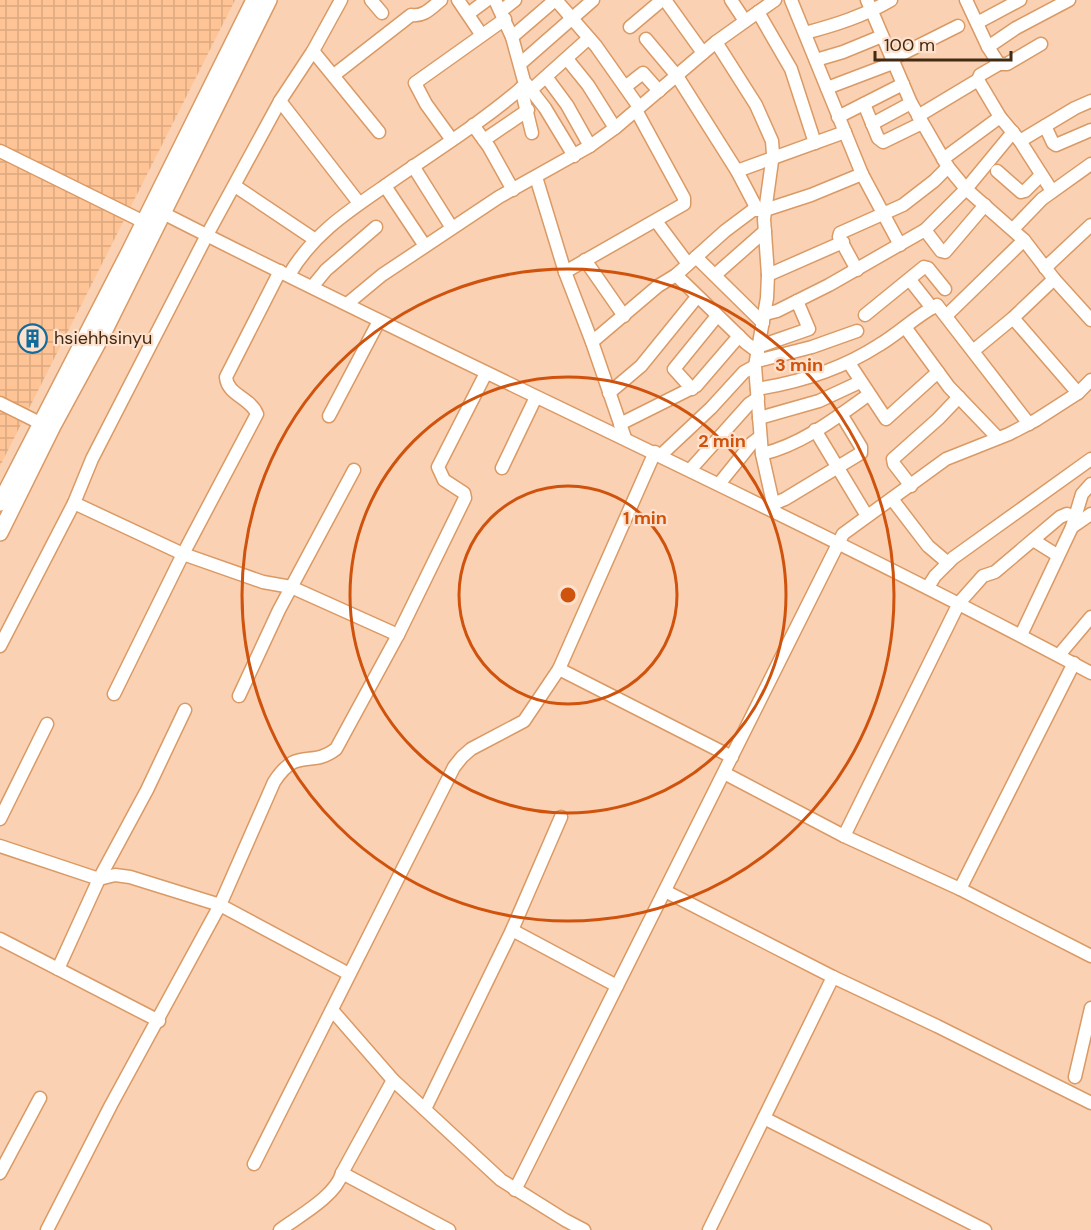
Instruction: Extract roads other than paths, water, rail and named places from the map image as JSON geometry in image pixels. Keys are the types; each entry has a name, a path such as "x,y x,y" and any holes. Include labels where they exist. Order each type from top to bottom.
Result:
{"main road":[{"path":"0,533 157,210 254,0"},
{"path":"0,503 144,222 157,210 269,0"}],"street":[{"path":"0,646 74,503 92,459 207,236 280,101 313,51 341,0"},
{"path":"371,0 382,13"},
{"path":"334,75 411,15 423,14 441,0"},
{"path":"458,0 481,34"},
{"path":"468,14 487,0"},
{"path":"452,140 426,104 415,83 481,34 500,10 515,0"},
{"path":"512,36 555,0 589,39 625,87 684,198 684,204 565,272"},
{"path":"520,64 593,0"},
{"path":"630,27 664,0 703,53"},
{"path":"731,0 745,21"},
{"path":"347,304 382,275 452,228 590,146 615,128 716,42 775,0"},
{"path":"790,0 862,174 900,245"},
{"path":"805,33 838,24 870,5 891,0"},
{"path":"966,0 999,64"},
{"path":"976,23 1020,0"},
{"path":"988,46 1016,28 1069,0"},
{"path":"870,5 911,103 946,163 966,189 1024,240 1054,279 1091,320"},
{"path":"500,10 512,36 526,87 532,133"},
{"path":"758,12 791,69 815,143"},
{"path":"827,88 892,61 958,26"},
{"path":"816,60 882,36"},
{"path":"114,694 183,554 257,414 252,406 228,388 226,377 284,273 314,239 330,225 526,87 546,78 589,39"},
{"path":"646,39 677,76 761,209 768,275 758,356 757,394 762,454 774,508"},
{"path":"716,42 756,105 772,141 772,158 761,209"},
{"path":"864,104 878,138 883,142 978,80 980,75 999,64 1007,64 1041,44"},
{"path":"313,51 380,132"},
{"path":"567,59 588,85 615,128"},
{"path":"625,87 643,73 659,91"},
{"path":"546,78 567,105 590,146"},
{"path":"978,80 1000,117 1017,136 1052,191"},
{"path":"838,117 903,84"},
{"path":"526,87 545,108 574,156"},
{"path":"280,101 359,203"},
{"path":"764,318 857,270 925,230 1017,136 1045,126 1091,101"},
{"path":"872,124 911,103"},
{"path":"484,140 528,110"},
{"path":"857,270 840,233 903,205 946,163 1000,117"},
{"path":"473,125 513,190"},
{"path":"1045,126 1056,145 1091,130"},
{"path":"737,171 845,132"},
{"path":"0,151 144,222"},
{"path":"1013,229 1052,191 1091,164"},
{"path":"413,166 452,228"},
{"path":"997,171 1021,192 1025,191 1041,175"},
{"path":"592,342 658,286 676,275 743,216 811,195 862,174"},
{"path":"536,177 565,272 625,438"},
{"path":"235,186 314,239"},
{"path":"385,186 425,246"},
{"path":"925,230 941,251 945,252 986,205"},
{"path":"157,210 486,373 774,508 838,544 928,587 1091,673"},
{"path":"656,221 692,260 715,275 764,318"},
{"path":"1045,268 1091,225"},
{"path":"312,287 326,270 376,227"},
{"path":"715,275 765,231"},
{"path":"946,316 1024,240"},
{"path":"768,275 843,242"},
{"path":"585,260 624,316"},
{"path":"865,315 926,267 945,289"},
{"path":"676,275 758,356"},
{"path":"973,351 1013,318 1054,279"},
{"path":"910,280 932,308"},
{"path":"609,393 640,366 697,297"},
{"path":"254,1164 454,767 471,749 524,721 559,669 658,454 711,408 758,356 809,328 797,301"},
{"path":"690,470 757,394 805,380 849,363 938,306 1029,424"},
{"path":"692,389 674,369 717,316"},
{"path":"1013,318 1078,393"},
{"path":"329,416 379,321"},
{"path":"905,327 938,372 998,438"},
{"path":"758,356 812,347 857,331"},
{"path":"620,424 692,389 739,336"},
{"path":"849,363 886,419 938,372"},
{"path":"47,1230 111,1105 220,905 274,782 282,769 292,761 321,757 336,749 398,635 465,498 464,493 444,480 438,467 486,373"},
{"path":"515,1190 843,534 946,459 1029,424 1078,393 1091,380"},
{"path":"759,418 810,404 860,382"},
{"path":"762,454 781,448 815,430 868,395"},
{"path":"502,468 536,397"},
{"path":"911,486 894,464 893,459 959,397"},
{"path":"0,403 40,423"},
{"path":"774,508 861,453 862,450 841,414"},
{"path":"815,430 867,516"},
{"path":"719,484 752,443 760,437"},
{"path":"1021,635 1074,522 1082,494 1090,486 1089,460"},
{"path":"928,587 948,563 1089,460"},
{"path":"239,696 291,587 354,470"},
{"path":"892,499 928,546 948,563"},
{"path":"74,503 183,554 263,582 291,587 398,635"},
{"path":"1074,522 1091,514"},
{"path":"844,836 959,603 983,576 995,572 1063,515 1074,522"},
{"path":"1033,540 1058,555"},
{"path":"1059,655 1091,617"},
{"path":"960,889 1074,663"},
{"path":"559,669 732,757"},
{"path":"58,969 99,879 147,790 185,710"},
{"path":"0,819 47,724"},
{"path":"724,772 844,836 960,889 1091,956"},
{"path":"425,1108 512,930 561,818"},
{"path":"0,846 99,879 115,875 130,877 220,905 349,974"},
{"path":"665,891 833,977 1091,1102"},
{"path":"512,930 617,986"},
{"path":"0,939 159,1020"},
{"path":"709,1230 833,977"},
{"path":"1075,1077 1091,1008"},
{"path":"332,1010 393,1080 501,1180 584,1230"},
{"path":"280,1230 332,1191 339,1183 342,1173 393,1080"},
{"path":"0,1173 40,1098"},
{"path":"764,1118 985,1230"},
{"path":"342,1173 449,1230"}],"place":[{"name":"hsiehhsinyu","path":"33,338"}]}
